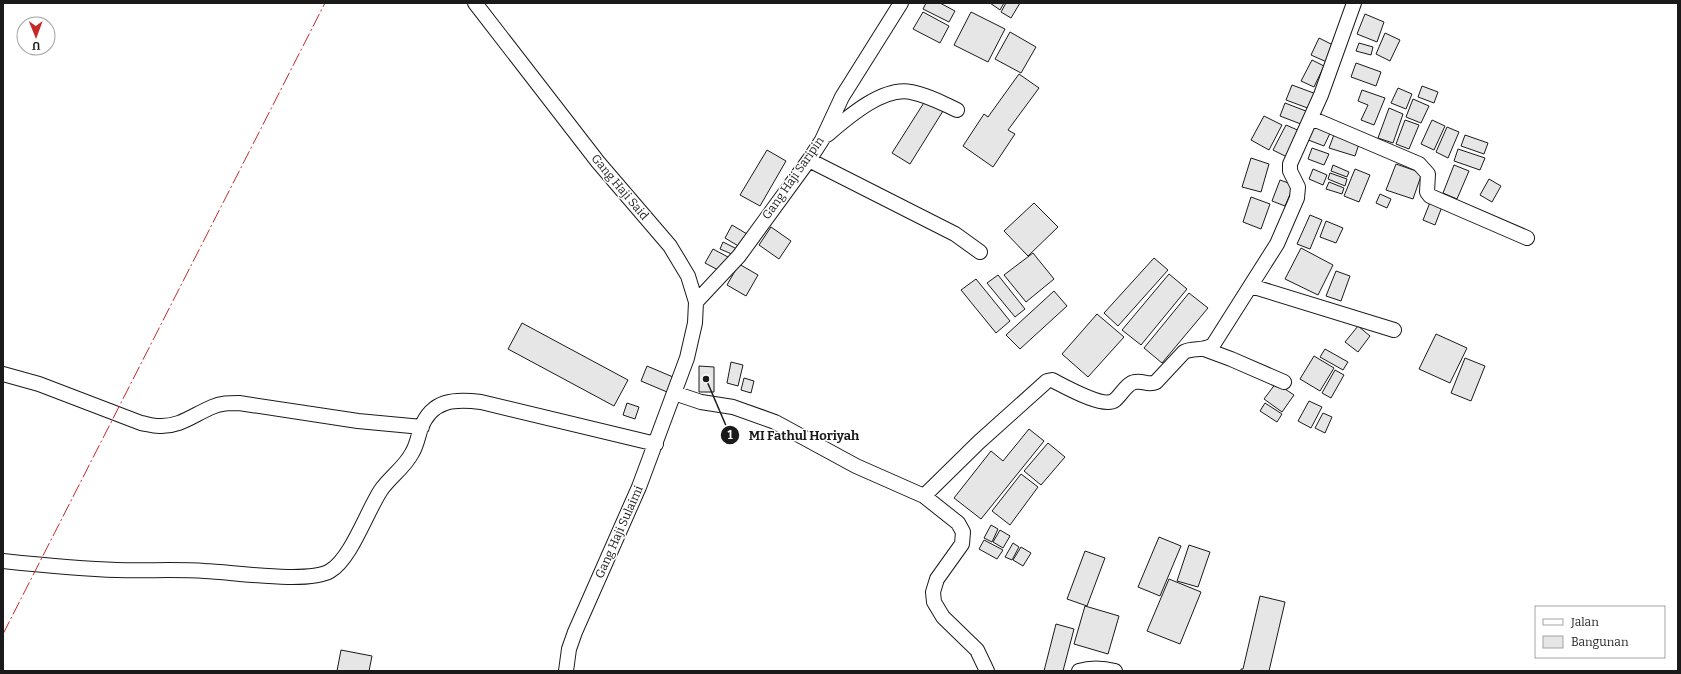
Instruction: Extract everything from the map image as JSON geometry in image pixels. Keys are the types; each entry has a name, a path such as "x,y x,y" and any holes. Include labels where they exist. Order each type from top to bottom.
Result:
{"street":[{"name":"Gang Haji Said","path":"475,3 598,162 670,246 688,276 696,302 694,323 688,358 674,393"},
{"name":"Gang Haji Saripin","path":"696,302 738,256 809,160 822,140 842,97 901,3"},
{"path":"1204,350 1213,345 1217,340 1277,244 1297,198 1298,188 1290,171 1290,167 1321,95 1354,3"},
{"path":"822,140 842,122 884,95 910,91 927,96 957,110"},
{"path":"1311,118 1419,164 1428,174 1427,192 1430,196 1528,238"},
{"path":"809,160 955,234 980,252"},
{"path":"1251,286 1394,330"},
{"path":"924,496 979,442 1047,381 1052,380 1083,395 1107,403 1113,402 1130,384 1135,382 1151,384 1156,382 1184,352 1188,350 1204,350 1231,359 1284,382"},
{"path":"3,374 39,384 141,422 158,426 170,426 184,422 211,407 223,403 239,402 358,421 422,427"},
{"path":"674,393 701,402 738,408 775,422 856,466 924,496 958,523 963,532 962,544 937,579 933,592 934,602 943,617 976,650 987,671"},
{"name":"Gang Haji Sulaimi","path":"566,671 569,649 575,632 639,487 674,393"},
{"path":"3,561 117,570 203,571 298,577 323,574 333,569 348,550 382,490 412,454 429,413 441,404 451,401 466,400 481,402 656,444"},
{"path":"1079,671 1090,668 1099,668 1115,671"}],"building":[{"path":"926,3 940,3 955,11 949,22 923,9"},
{"path":"990,3 1004,3 1000,10"},
{"path":"1006,3 1020,3 1011,18 1001,12"},
{"path":"923,12 949,26 940,43 913,29"},
{"path":"971,12 1005,29 988,62 954,45"},
{"path":"1365,14 1384,22 1377,42 1357,34"},
{"path":"1010,32 1036,47 1021,73 995,59"},
{"path":"1385,33 1400,40 1390,61 1376,54"},
{"path":"1319,38 1337,47 1329,63 1311,55"},
{"path":"1359,43 1373,47 1371,55 1356,51"},
{"path":"1312,60 1324,66 1314,87 1301,81"},
{"path":"1356,63 1381,72 1376,86 1351,77"},
{"path":"1019,74 1039,88 1008,130 1015,134 993,167 963,146 984,114 988,117"},
{"path":"1292,85 1319,95 1313,110 1286,100"},
{"path":"1422,86 1438,92 1434,103 1418,97"},
{"path":"1398,88 1412,94 1406,109 1391,103"},
{"path":"1362,90 1385,98 1374,125 1361,120 1368,105 1358,101"},
{"path":"1413,99 1429,106 1421,123 1406,117"},
{"path":"925,101 943,111 910,164 892,153"},
{"path":"1285,103 1311,113 1306,126 1280,116"},
{"path":"1389,108 1403,114 1393,143 1378,138"},
{"path":"1264,116 1282,125 1269,150 1251,140"},
{"path":"1405,120 1419,125 1409,149 1396,144"},
{"path":"1432,120 1445,126 1434,150 1421,144"},
{"path":"1310,122 1331,131 1324,146 1303,138"},
{"path":"1286,125 1302,132 1289,158 1273,150"},
{"path":"1447,127 1459,132 1448,158 1436,152"},
{"path":"1335,132 1360,141 1355,156 1329,148"},
{"path":"1465,135 1488,143 1484,154 1461,146"},
{"path":"1312,148 1329,154 1324,165 1308,159"},
{"path":"1458,149 1485,158 1480,170 1454,161"},
{"path":"767,150 786,161 760,206 740,195"},
{"path":"1251,158 1269,164 1261,192 1242,187"},
{"path":"1396,164 1422,173 1413,199 1386,190"},
{"path":"1333,165 1349,172 1347,177 1331,171"},
{"path":"1454,165 1469,171 1457,199 1443,193"},
{"path":"1313,169 1327,175 1323,185 1309,179"},
{"path":"1355,169 1370,175 1359,202 1344,196"},
{"path":"1330,173 1347,179 1345,186 1328,179"},
{"path":"1489,179 1501,186 1492,202 1480,195"},
{"path":"1280,180 1294,185 1285,206 1272,201"},
{"path":"1329,182 1344,188 1342,194 1326,189"},
{"path":"1380,194 1391,199 1387,208 1376,203"},
{"path":"1251,197 1270,204 1261,229 1243,222"},
{"path":"1431,200 1443,204 1435,225 1423,220"},
{"path":"1034,203 1058,227 1028,256 1004,231"},
{"path":"1310,215 1322,220 1310,249 1297,244"},
{"path":"1326,221 1343,228 1336,243 1320,237"},
{"path":"732,225 747,234 740,247 725,238"},
{"path":"771,227 791,241 779,259 759,245"},
{"path":"723,242 737,249 734,255 720,249"},
{"path":"1301,248 1333,265 1318,295 1285,279"},
{"path":"713,249 728,257 720,271 705,263"},
{"path":"1033,253 1054,279 1026,302 1004,275"},
{"path":"1154,258 1168,270 1118,326 1104,313"},
{"path":"739,264 758,275 746,296 727,285"},
{"path":"1336,271 1350,276 1341,301 1326,296"},
{"path":"1169,274 1187,289 1141,345 1122,330"},
{"path":"998,275 1025,309 1015,317 987,283"},
{"path":"976,279 1010,321 996,333 961,290"},
{"path":"1054,291 1067,306 1020,349 1006,335"},
{"path":"1189,293 1208,308 1162,363 1144,348"},
{"path":"1097,314 1124,337 1088,377 1062,354"},
{"path":"522,323 628,380 614,406 508,349"},
{"path":"1358,326 1370,336 1358,352 1345,342"},
{"path":"1436,334 1467,348 1450,383 1419,369"},
{"path":"1325,349 1348,362 1343,370 1320,357"},
{"path":"1314,356 1334,368 1320,391 1300,379"},
{"path":"1465,358 1485,366 1471,401 1451,393"},
{"path":"731,362 743,365 738,386 727,383"},
{"path":"647,366 673,377 667,392 641,381"},
{"path":"699,366 714,367 714,392 699,392"},
{"path":"1335,370 1344,375 1331,398 1322,393"},
{"path":"744,378 754,381 751,393 741,390"},
{"path":"1276,383 1294,395 1282,412 1264,399"},
{"path":"1309,401 1322,407 1311,428 1298,421"},
{"path":"627,403 639,407 635,419 623,415"},
{"path":"1265,403 1282,414 1277,422 1260,411"},
{"path":"1323,413 1332,417 1325,433 1315,428"},
{"path":"1029,429 1044,441 981,519 954,498 991,451 1003,461"},
{"path":"1048,443 1065,457 1041,485 1024,471"},
{"path":"1021,474 1038,487 1010,525 992,511"},
{"path":"991,525 998,529 992,542 984,538"},
{"path":"1000,530 1010,536 1003,548 993,542"},
{"path":"1159,537 1181,546 1160,596 1138,587"},
{"path":"984,540 1003,550 997,559 979,549"},
{"path":"1013,543 1019,547 1012,560 1005,557"},
{"path":"1189,545 1210,552 1198,587 1177,581"},
{"path":"1021,547 1031,553 1023,566 1013,560"},
{"path":"1085,551 1105,558 1087,606 1067,599"},
{"path":"1169,579 1201,592 1180,644 1147,631"},
{"path":"1260,596 1285,602 1269,671 1241,671 1241,669 1243,669"},
{"path":"1085,606 1119,616 1108,654 1074,644"},
{"path":"1056,624 1074,629 1063,671 1044,671"},
{"path":"341,650 372,656 369,671 337,671"}],"power":[{"path":"3,634 325,3"}],"place":[{"name":"MI Fathul Horiyah","path":"706,379"}]}
